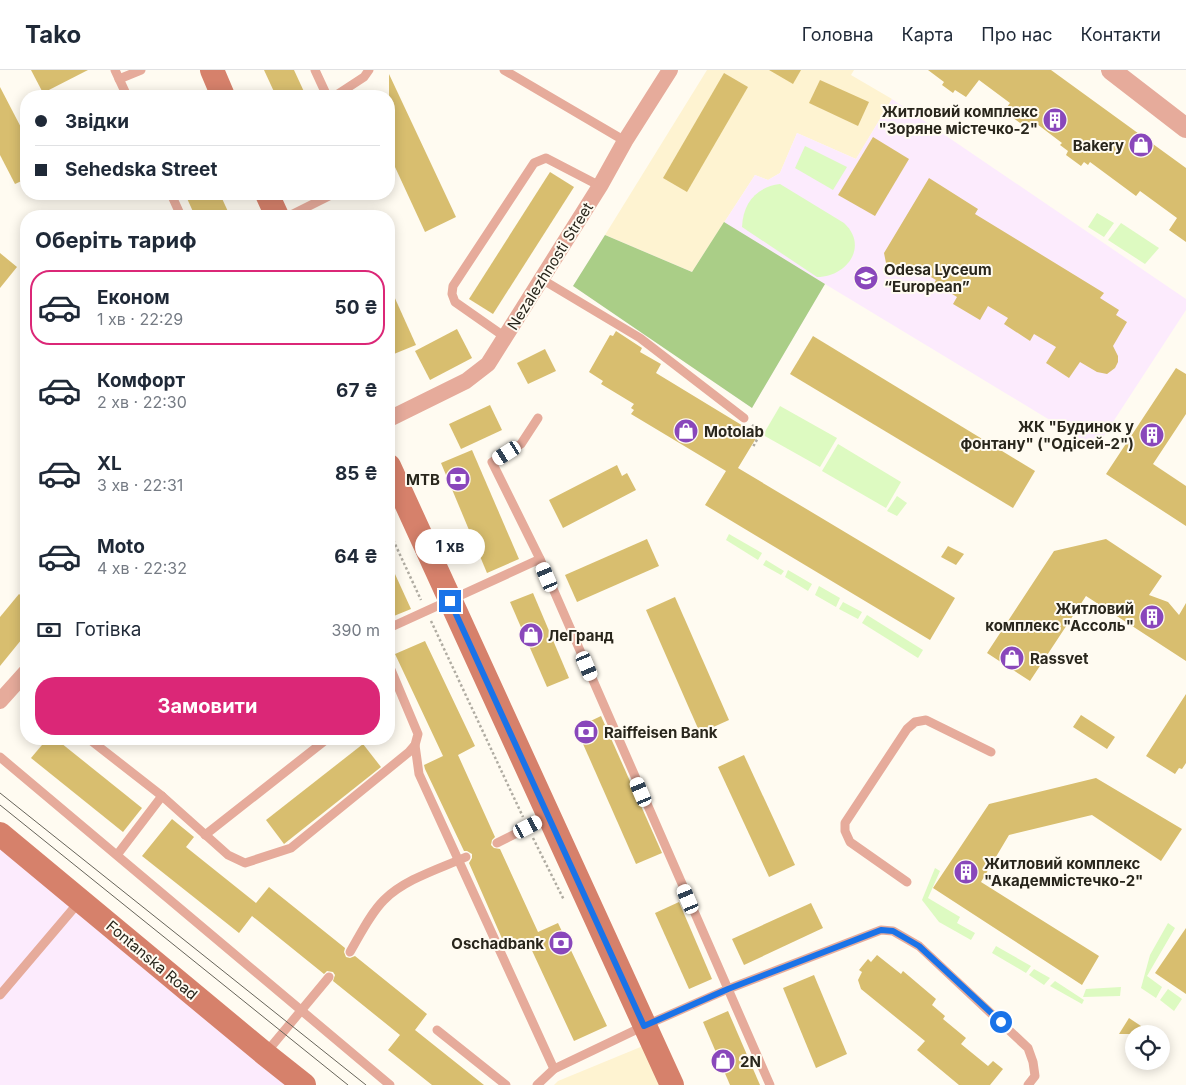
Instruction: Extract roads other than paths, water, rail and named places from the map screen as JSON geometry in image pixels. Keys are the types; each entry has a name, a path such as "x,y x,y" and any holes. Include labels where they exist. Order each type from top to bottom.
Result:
{"main road":[{"path":"212,70 221,90"},
{"path":"395,479 450,601 538,822 644,1026 672,1085"},
{"name":"Fontanska Road","path":"0,834 304,1085"}],"street":[{"name":"Nezalezhnosti Street","path":"395,416 474,375 488,364 543,280 625,141 670,70"},
{"path":"1111,70 1186,128"},
{"path":"0,701 20,679"}],"lane":[{"path":"115,70 124,90"},
{"path":"119,79 141,70"},
{"path":"315,70 324,90"},
{"path":"344,90 364,77 369,70"},
{"path":"504,70 625,141"},
{"path":"505,337 455,302 452,294 453,286 534,163 546,158 600,186"},
{"path":"301,210 321,200"},
{"path":"543,280 640,338 744,418"},
{"path":"538,418 521,444 492,462 540,559 770,1085"},
{"path":"395,625 540,559"},
{"path":"395,679 418,734 415,745 419,774 462,858 554,1069"},
{"path":"907,882 850,842 845,823 907,729 915,722 926,720 991,752"},
{"path":"97,745 162,796 228,855 245,863 291,848 409,752 415,745"},
{"path":"205,835 319,745"},
{"path":"0,757 390,1085"},
{"path":"117,855 162,796"},
{"path":"497,843 538,822"},
{"path":"350,952 384,900 414,880 462,858"},
{"path":"0,995 80,900"},
{"path":"537,1085 554,1069 644,1026 728,989 881,930 893,931 919,946 1028,1048 1035,1076 1028,1085"},
{"path":"265,1054 329,978"},
{"path":"436,1030 506,1085"}],"tram line":[{"path":"0,793 366,1085"},
{"path":"0,805 348,1085"}],"place":[{"name":"Житловий комплекс \"Зоряне містечко-2\"","path":"1055,120"},
{"name":"Bakery","path":"1141,145"},
{"name":"Odesa Lyceum “European”","path":"866,278"},
{"name":"Motolab","path":"686,431"},
{"name":"ЖК \"Будинок у фонтану\" (\"Одісей-2\")","path":"1152,435"},
{"name":"МТВ","path":"458,479"},
{"name":"Житловий комплекс \"Ассоль\"","path":"1152,617"},
{"name":"ЛеГранд","path":"531,635"},
{"name":"Rassvet","path":"1012,658"},
{"name":"Raiffeisen Bank","path":"586,732"},
{"name":"Житловий комплекс \"Академмістечко-2\"","path":"966,872"},
{"name":"Oschadbank","path":"561,943"},
{"name":"2N","path":"723,1061"}]}
